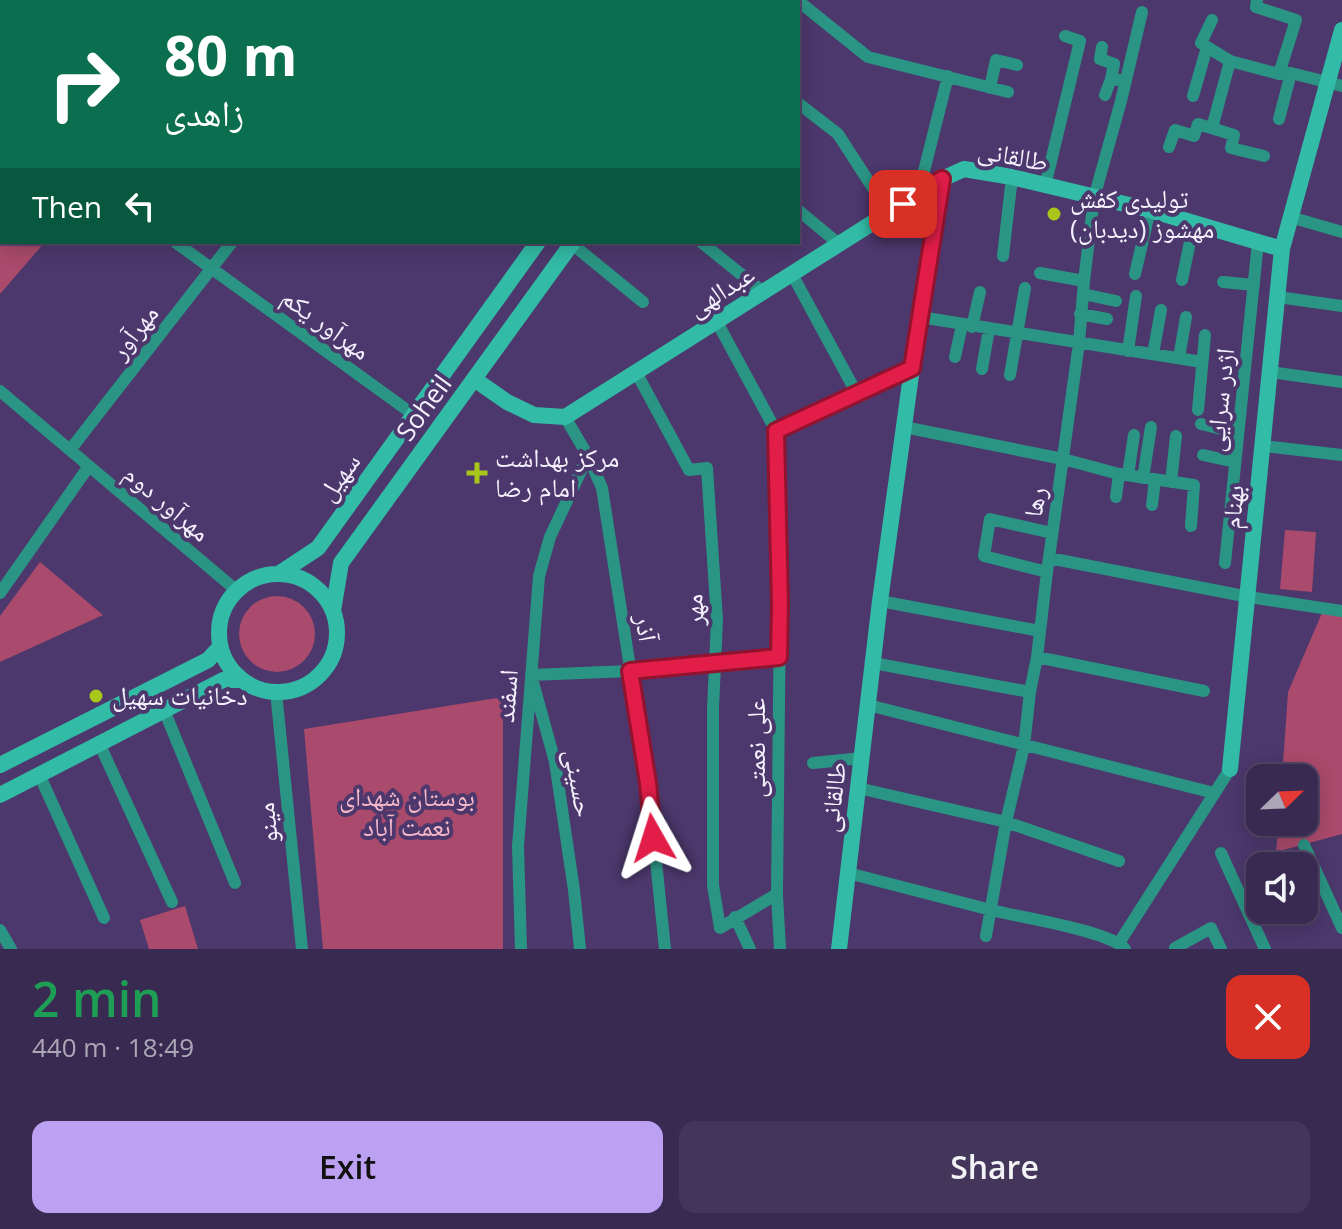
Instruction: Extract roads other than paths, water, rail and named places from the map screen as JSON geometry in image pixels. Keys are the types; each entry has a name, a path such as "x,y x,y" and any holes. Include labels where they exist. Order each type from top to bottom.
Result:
{"street":[{"path":"1257,0 1256,7 1296,20 1279,119"},
{"path":"800,2 868,57 1008,92"},
{"name":"رها","path":"986,936 1006,822 1024,746 1079,343 1094,198 1142,12"},
{"path":"1193,96 1212,20"},
{"path":"1282,249 1335,84 1342,30"},
{"path":"1045,186 1080,41 1065,36"},
{"path":"1204,45 1230,61 1335,84"},
{"path":"1102,47 1100,59 1114,64 1105,95"},
{"path":"990,88 996,60 1017,65"},
{"path":"1212,128 1230,61"},
{"path":"918,195 948,76"},
{"path":"1111,79 1126,81"},
{"path":"800,105 838,134 889,213"},
{"path":"1169,147 1175,130 1194,136 1198,124 1234,135 1231,148 1264,156"},
{"name":"طالقانی","path":"835,947 848,873 880,601 912,368 942,179 964,169 1012,177 1150,210 1282,249"},
{"path":"1003,256 1012,177"},
{"name":"عبدالهی","path":"565,417 942,179"},
{"path":"1135,274 1150,210"},
{"path":"800,212 839,244"},
{"path":"1290,217 1342,232"},
{"path":"1182,280 1194,223"},
{"name":"اژدر سرایی","path":"1225,563 1258,242"},
{"name":"مهرآور یکم","path":"178,244 414,415"},
{"name":"مهرآور","path":"70,450 231,244"},
{"name":"سهیل","path":"280,573 318,548 537,244"},
{"name":"Soheil","path":"333,611 341,563 571,244"},
{"path":"573,244 643,302"},
{"path":"703,244 763,292"},
{"name":"بهنام","path":"1230,769 1282,249"},
{"path":"1040,273 1116,301"},
{"path":"792,274 857,394"},
{"path":"1223,282 1254,285"},
{"path":"1010,375 1025,288"},
{"path":"955,357 980,292"},
{"path":"1128,351 1136,296"},
{"path":"1278,297 1342,306"},
{"path":"1153,354 1161,310"},
{"path":"1080,314 1107,319"},
{"path":"920,317 1202,362"},
{"path":"1179,358 1186,317"},
{"name":"علی نعمتی","path":"717,322 776,431 780,605 777,894 780,949"},
{"path":"982,369 989,329"},
{"path":"1198,410 1205,335"},
{"path":"776,431 912,368"},
{"name":"مهر","path":"636,372 689,470 707,468 717,620 713,708 713,885 720,928 735,917"},
{"path":"1270,372 1342,382"},
{"path":"474,379 507,402 534,415 565,417"},
{"name":"مهرآور دوم","path":"0,391 236,590"},
{"name":"آذر","path":"565,417 602,488 648,783 665,949"},
{"path":"1201,424 1238,433"},
{"path":"904,427 1063,459 1123,475 1194,485 1191,526"},
{"path":"1151,427 1149,479 1152,505"},
{"path":"1116,497 1134,435"},
{"path":"1171,482 1176,436"},
{"path":"1263,446 1342,455"},
{"path":"1203,455 1235,462"},
{"name":"اسفند","path":"521,949 518,846 539,576 550,537 588,456"},
{"path":"0,593 89,466"},
{"path":"1047,572 984,556 990,519 1052,533"},
{"path":"1049,558 1249,597 1342,611"},
{"path":"280,573 297,576 325,596 333,611 337,630 335,649 327,667 313,681 296,690 276,692 258,689 242,680 228,666 220,647 218,627 224,607 236,590 264,574 280,573"},
{"path":"880,601 1040,631"},
{"path":"0,765 208,660 220,647"},
{"path":"531,675 630,671 779,657"},
{"path":"1037,657 1204,691"},
{"path":"873,663 1030,692"},
{"name":"حسینی","path":"531,675 555,762 580,949"},
{"path":"0,795 223,680 242,680"},
{"name":"مینو","path":"276,692 302,949"},
{"path":"868,705 1214,793"},
{"path":"164,710 235,883"},
{"path":"99,743 172,902"},
{"path":"813,763 862,758"},
{"path":"848,873 1101,935 1123,946 1230,769"},
{"path":"39,774 104,918"},
{"path":"858,788 1006,822 1119,861"},
{"path":"1304,845 1342,928"},
{"path":"1221,853 1265,949"},
{"path":"750,949 735,917 777,894"},
{"path":"1175,948 1211,928 1221,949"},
{"path":"0,930 11,949"}],"place":[{"name":"تولیدی کفش مهشوز (دیدبان)","path":"1054,214"},
{"name":"مرکز بهداشت امام رضا","path":"477,473"},
{"name":"دخانیات سهیل","path":"96,696"}],"park label":[{"name":"بوستان شهدای نعمت آباد","path":"407,812"}]}
